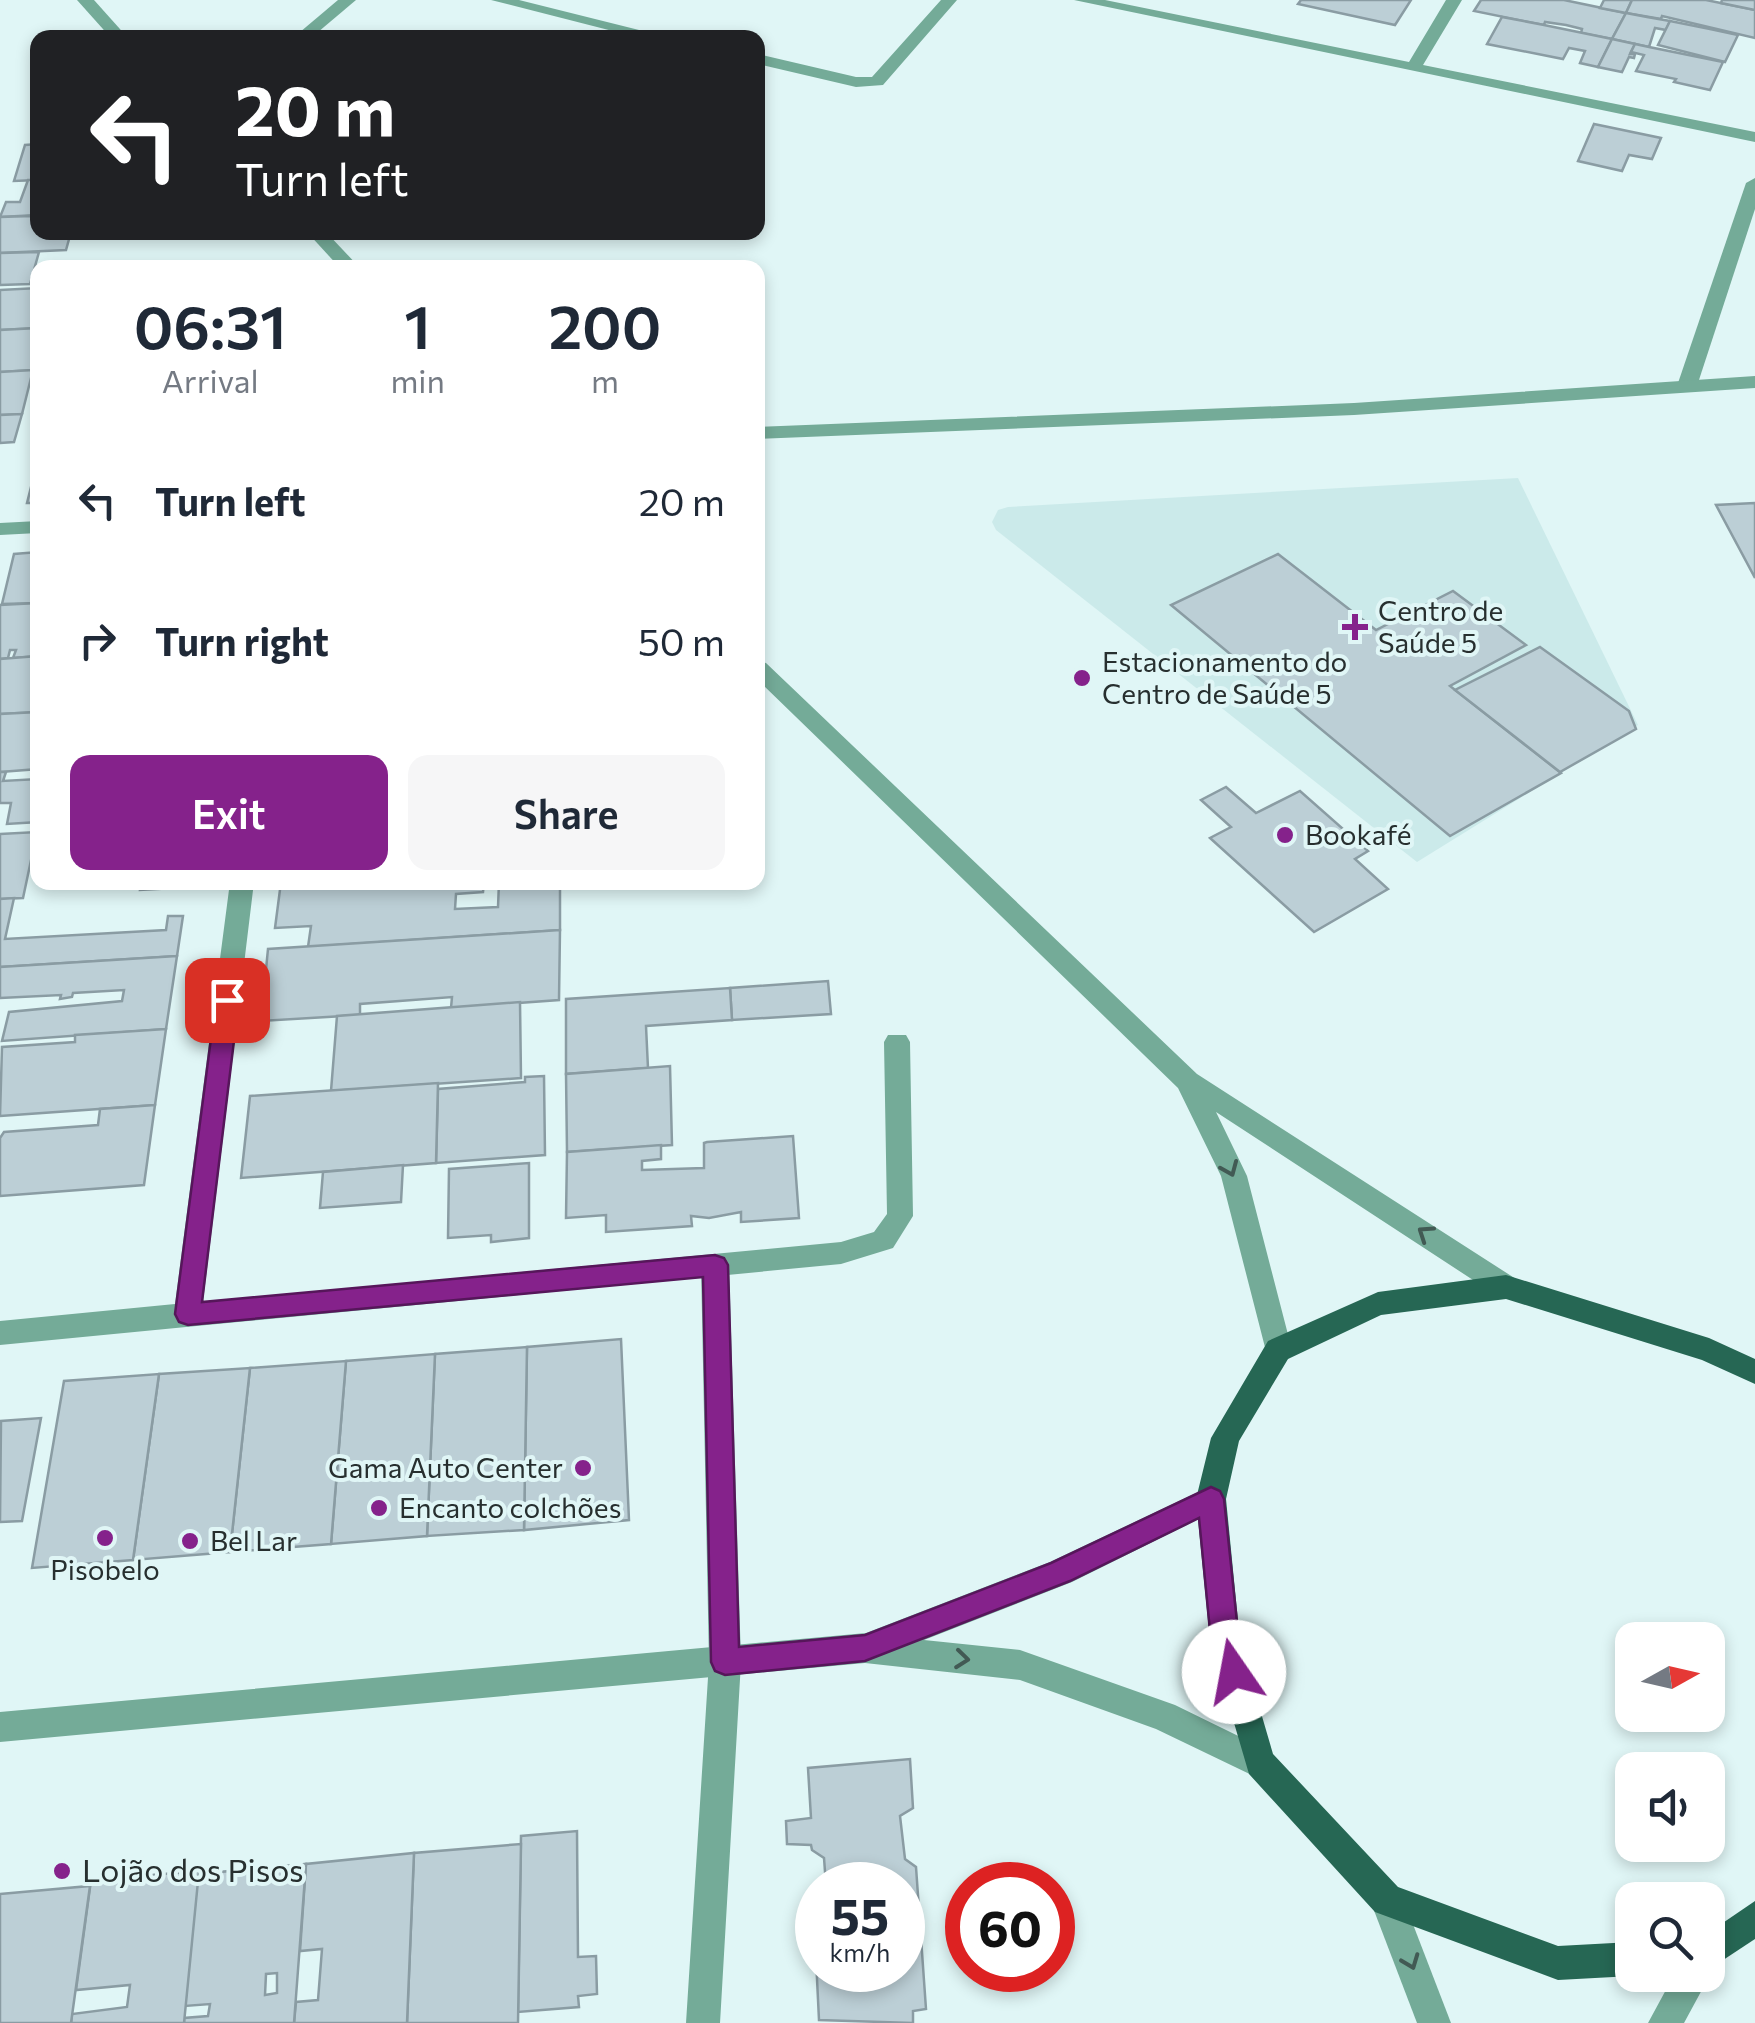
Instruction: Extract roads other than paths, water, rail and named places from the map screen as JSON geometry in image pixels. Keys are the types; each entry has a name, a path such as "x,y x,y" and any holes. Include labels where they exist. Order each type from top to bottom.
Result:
{"main road":[{"path":"1615,1960 1558,1963 1387,1900 1260,1763 1225,1641 1211,1499 1225,1438 1278,1350 1378,1304 1506,1288 1709,1350 1755,1372"},
{"path":"1725,1940 1755,1918"}],"street":[{"path":"85,0 113,30"},
{"path":"310,30 348,0"},
{"path":"499,0 628,30"},
{"path":"765,61 856,82 877,82 948,0"},
{"path":"1082,0 1755,138"},
{"path":"1413,68 1454,0"},
{"path":"1687,386 1755,184"},
{"path":"324,240 343,260"},
{"path":"765,432 1354,409 1755,382"},
{"path":"765,440 792,434"},
{"path":"0,528 30,526"},
{"path":"765,675 1188,1081 1506,1288"},
{"path":"188,1314 241,890"},
{"path":"0,1332 841,1254 883,1240 900,1216 897,1042"},
{"path":"1188,1081 1234,1176 1278,1350"},
{"path":"703,2023 725,1662 715,1265"},
{"path":"865,1648 1061,1572 1211,1499"},
{"path":"0,1727 865,1648 1020,1665 1164,1716 1260,1763"},
{"path":"1387,1900 1434,2023"},
{"path":"1665,2023 1683,1992"}],"place":[{"name":"Centro de Saúde 5","path":"1355,627"},
{"name":"Estacionamento do Centro de Saúde 5","path":"1082,678"},
{"name":"Bookafé","path":"1285,835"},
{"name":"Gama Auto Center","path":"583,1468"},
{"name":"Encanto colchões","path":"379,1508"},
{"name":"Pisobelo","path":"105,1538"},
{"name":"Bel Lar","path":"190,1541"},
{"name":"Lojão dos Pisos","path":"62,1871"}]}
